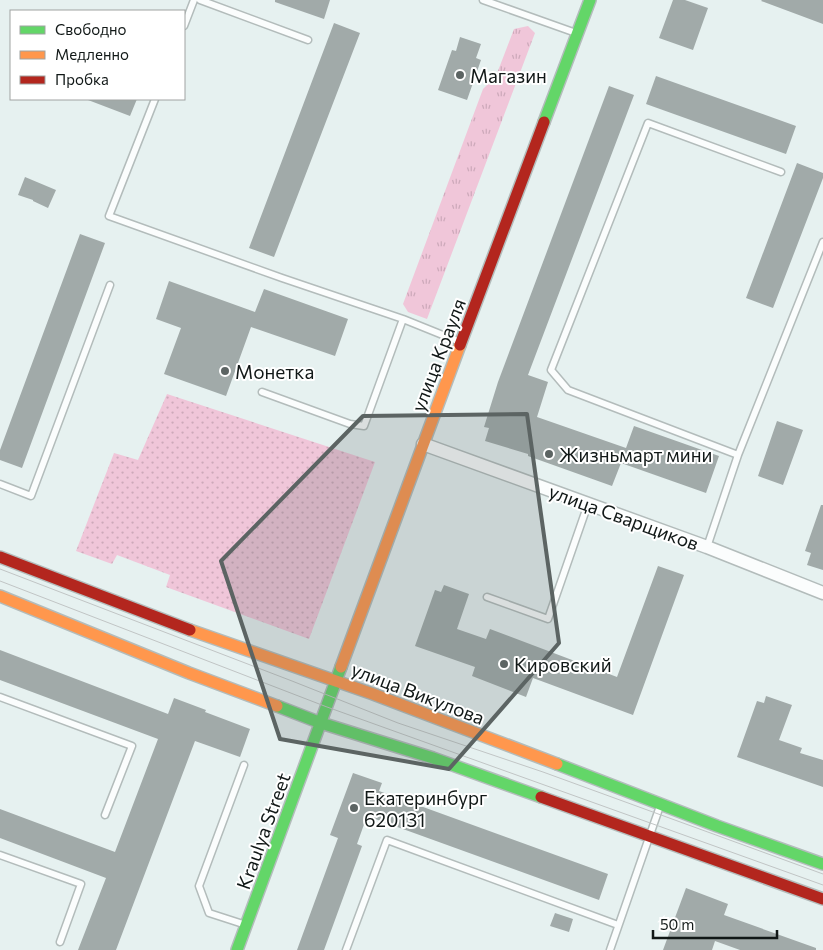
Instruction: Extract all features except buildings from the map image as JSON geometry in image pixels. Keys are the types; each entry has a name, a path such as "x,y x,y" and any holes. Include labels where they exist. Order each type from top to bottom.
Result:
{"street":[{"name":"улица Крауля","path":"321,723 423,444 590,0"},
{"name":"улица Сварщиков","path":"423,444 706,547 823,593"},
{"name":"улица Викулова","path":"0,557 203,635 336,682 823,864"},
{"path":"0,596 118,642 189,673 321,723 433,758 823,899"},
{"name":"Kraulya Street","path":"237,950 321,723"}],"lane":[{"path":"185,23 194,0"},
{"path":"200,0 308,40"},
{"path":"483,0 521,12 577,34"},
{"path":"155,100 109,216 403,319 461,342"},
{"path":"738,455 568,390 551,370 648,123 781,172"},
{"path":"706,547 738,455 823,242"},
{"path":"0,484 31,496 110,285"},
{"path":"262,392 350,424 364,426 403,319"},
{"path":"487,597 548,619 588,504"},
{"path":"0,697 132,746 105,815"},
{"path":"244,765 199,886 209,913 246,925"},
{"path":"610,950 660,804"},
{"path":"346,950 387,840 618,925"},
{"path":"0,855 81,884 60,942"}],"highlighted area":[{"path":"527,414 559,643 449,769 280,739 221,561 363,416"}],"green space":[{"path":"528,26 535,33 427,319 408,312 403,304 483,89 496,76 514,29"},
{"path":"167,394 375,462 309,639 166,587 170,575 117,555 112,564 76,551 114,453 138,460"}],"tram line":[{"path":"0,569 398,723 543,772 823,874"},
{"path":"0,581 327,707 823,885"}],"traffic: fast":[{"path":"544,122 590,0"},
{"path":"237,950 341,667"},
{"path":"277,706 321,723 433,758 541,797"},
{"path":"557,764 717,826 823,864"}],"traffic: slow":[{"path":"341,667 460,345"},
{"path":"0,596 189,673 277,706"},
{"path":"190,630 373,694 557,764"}],"traffic: jam":[{"path":"460,345 544,122"},
{"path":"0,557 190,630"},
{"path":"541,797 823,899"}],"place":[{"name":"Магазин","path":"460,75"},
{"name":"Монетка","path":"225,371"},
{"name":"Жизньмарт мини","path":"549,454"},
{"name":"Кировский","path":"504,664"},
{"name":"Екатеринбург 620131","path":"354,808"}]}
